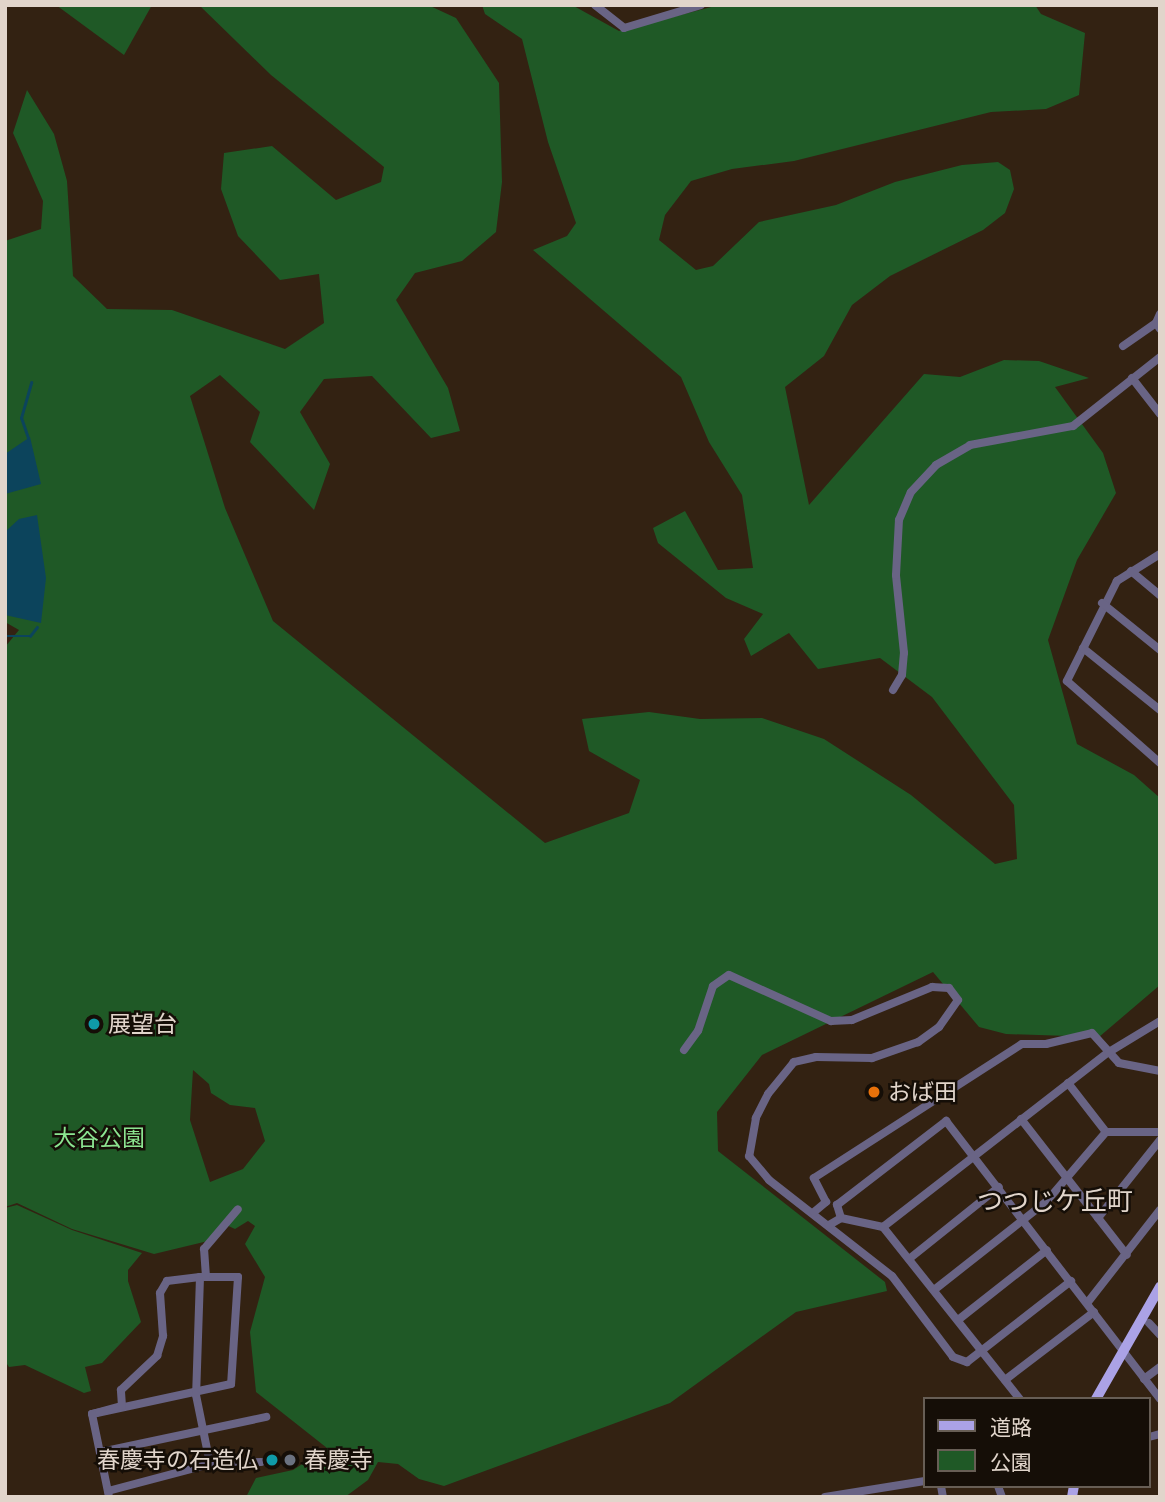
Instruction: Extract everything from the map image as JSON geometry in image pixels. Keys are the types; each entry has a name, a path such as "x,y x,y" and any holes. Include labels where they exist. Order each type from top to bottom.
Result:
{"main road":[{"path":"1097,1397 1121,1349 1160,1287"}],"street":[{"path":"595,5 624,28 701,5"},
{"path":"1123,346 1158,326 1160,314"},
{"path":"893,690 902,675 904,653 896,575 899,520 911,492 936,465 970,445 1066,430 1160,357"},
{"path":"1132,378 1160,414"},
{"path":"1160,554 1117,581 1102,603 1067,681 1070,688 1160,764"},
{"path":"1131,571 1160,595"},
{"path":"1102,603 1160,650"},
{"path":"1083,648 1160,710"},
{"path":"684,1050 698,1031 713,986 729,975 831,1021 852,1020 932,988 949,988 958,1000 939,1027 918,1042 872,1058 816,1056 794,1062 768,1094 756,1118 749,1156 769,1180 814,1212 892,1276 953,1357 967,1362 1071,1281"},
{"path":"883,1227 1109,1052 1160,1021"},
{"path":"814,1212 826,1202 814,1178 1022,1044 1046,1044 1092,1033 1119,1063 1160,1070"},
{"path":"1068,1083 1106,1132"},
{"path":"1021,1119 1127,1255"},
{"path":"841,1218 837,1205 946,1121 1160,1399"},
{"path":"1106,1132 1160,1132"},
{"path":"934,1290 1023,1220 1068,1179 1106,1132"},
{"path":"1098,1218 1160,1140"},
{"path":"909,1259 999,1188"},
{"path":"210,1464 196,1395 204,1249 238,1209"},
{"path":"1088,1303 1160,1210"},
{"path":"829,1225 841,1218 883,1227 1018,1397"},
{"path":"958,1320 1047,1250"},
{"path":"238,1276 230,1384 196,1395 92,1414 122,1406 121,1390 157,1356 163,1336 160,1293 167,1281 238,1276"},
{"path":"1005,1380 1094,1312"},
{"path":"1149,1323 1160,1335"},
{"path":"1144,1379 1160,1367"},
{"path":"92,1414 109,1494 210,1464 261,1462"},
{"path":"101,1452 266,1417"},
{"path":"825,1497 923,1481"}],"green space":[{"path":"56,5 152,5 124,55"},
{"name":"大谷公園","path":"199,5 428,5 456,18 499,83 502,182 496,232 462,261 415,273 396,300 448,388 460,431 431,438 372,376 324,379 300,412 330,464 314,510 250,442 260,412 220,375 190,396 225,508 273,621 545,843 629,813 640,780 589,751 582,719 649,712 700,719 762,718 824,739 911,795 995,864 1017,859 1014,805 932,697 880,658 818,669 789,633 751,656 744,639 763,614 726,598 658,543 653,528 685,511 718,570 753,568 742,495 709,442 681,377 533,250 567,236 576,223 548,142 522,39 485,14 482,5 572,5 619,31 719,5 1035,5 1041,14 1085,33 1079,95 1046,109 991,112 794,161 732,169 691,181 665,215 659,240 696,270 713,266 759,222 836,205 895,182 962,165 998,162 1010,170 1014,189 1005,213 983,230 890,276 852,305 824,356 785,387 809,505 924,374 960,377 1004,360 1039,361 1089,378 1055,387 1103,453 1116,493 1077,560 1048,640 1077,744 1134,775 1160,798 1160,985 1099,1037 1006,1034 979,1027 933,972 762,1055 717,1112 718,1151 885,1282 887,1291 796,1312 670,1403 444,1486 419,1479 398,1464 378,1462 368,1480 345,1497 246,1497 256,1478 293,1470 327,1448 256,1392 250,1332 265,1277 245,1244 255,1226 248,1221 235,1229 224,1224 208,1241 154,1254 72,1229 17,1203 5,1207 5,647 19,630 5,622 5,241 41,229 43,201 13,133 27,90 54,134 67,181 73,276 107,309 172,310 285,349 324,323 319,274 280,280 238,236 221,189 224,153 272,146 336,200 381,182 384,167 271,75","holes":["193,1070 209,1084 211,1093 230,1105 255,1108 265,1141 243,1169 210,1182 190,1120"]},
{"path":"17,1205 72,1230 142,1253 128,1270 128,1281 141,1322 102,1363 85,1367 91,1391 84,1393 25,1365 9,1367 5,1361 5,1208"}],"water":[{"path":"30,437 41,484 5,494 5,454"},
{"path":"37,515 46,578 41,623 5,615 5,532 19,519"}],"waterway":[{"path":"28,438 21,418 31,382"},
{"path":"5,636 30,636 37,627"}],"place":[{"name":"展望台","path":"94,1024"},
{"name":"おば田","path":"874,1092"},
{"name":"春慶寺の石造仏","path":"272,1460"},
{"name":"春慶寺","path":"290,1460"}],"district":[{"name":"つつじケ丘町","path":"1055,1202"}]}
